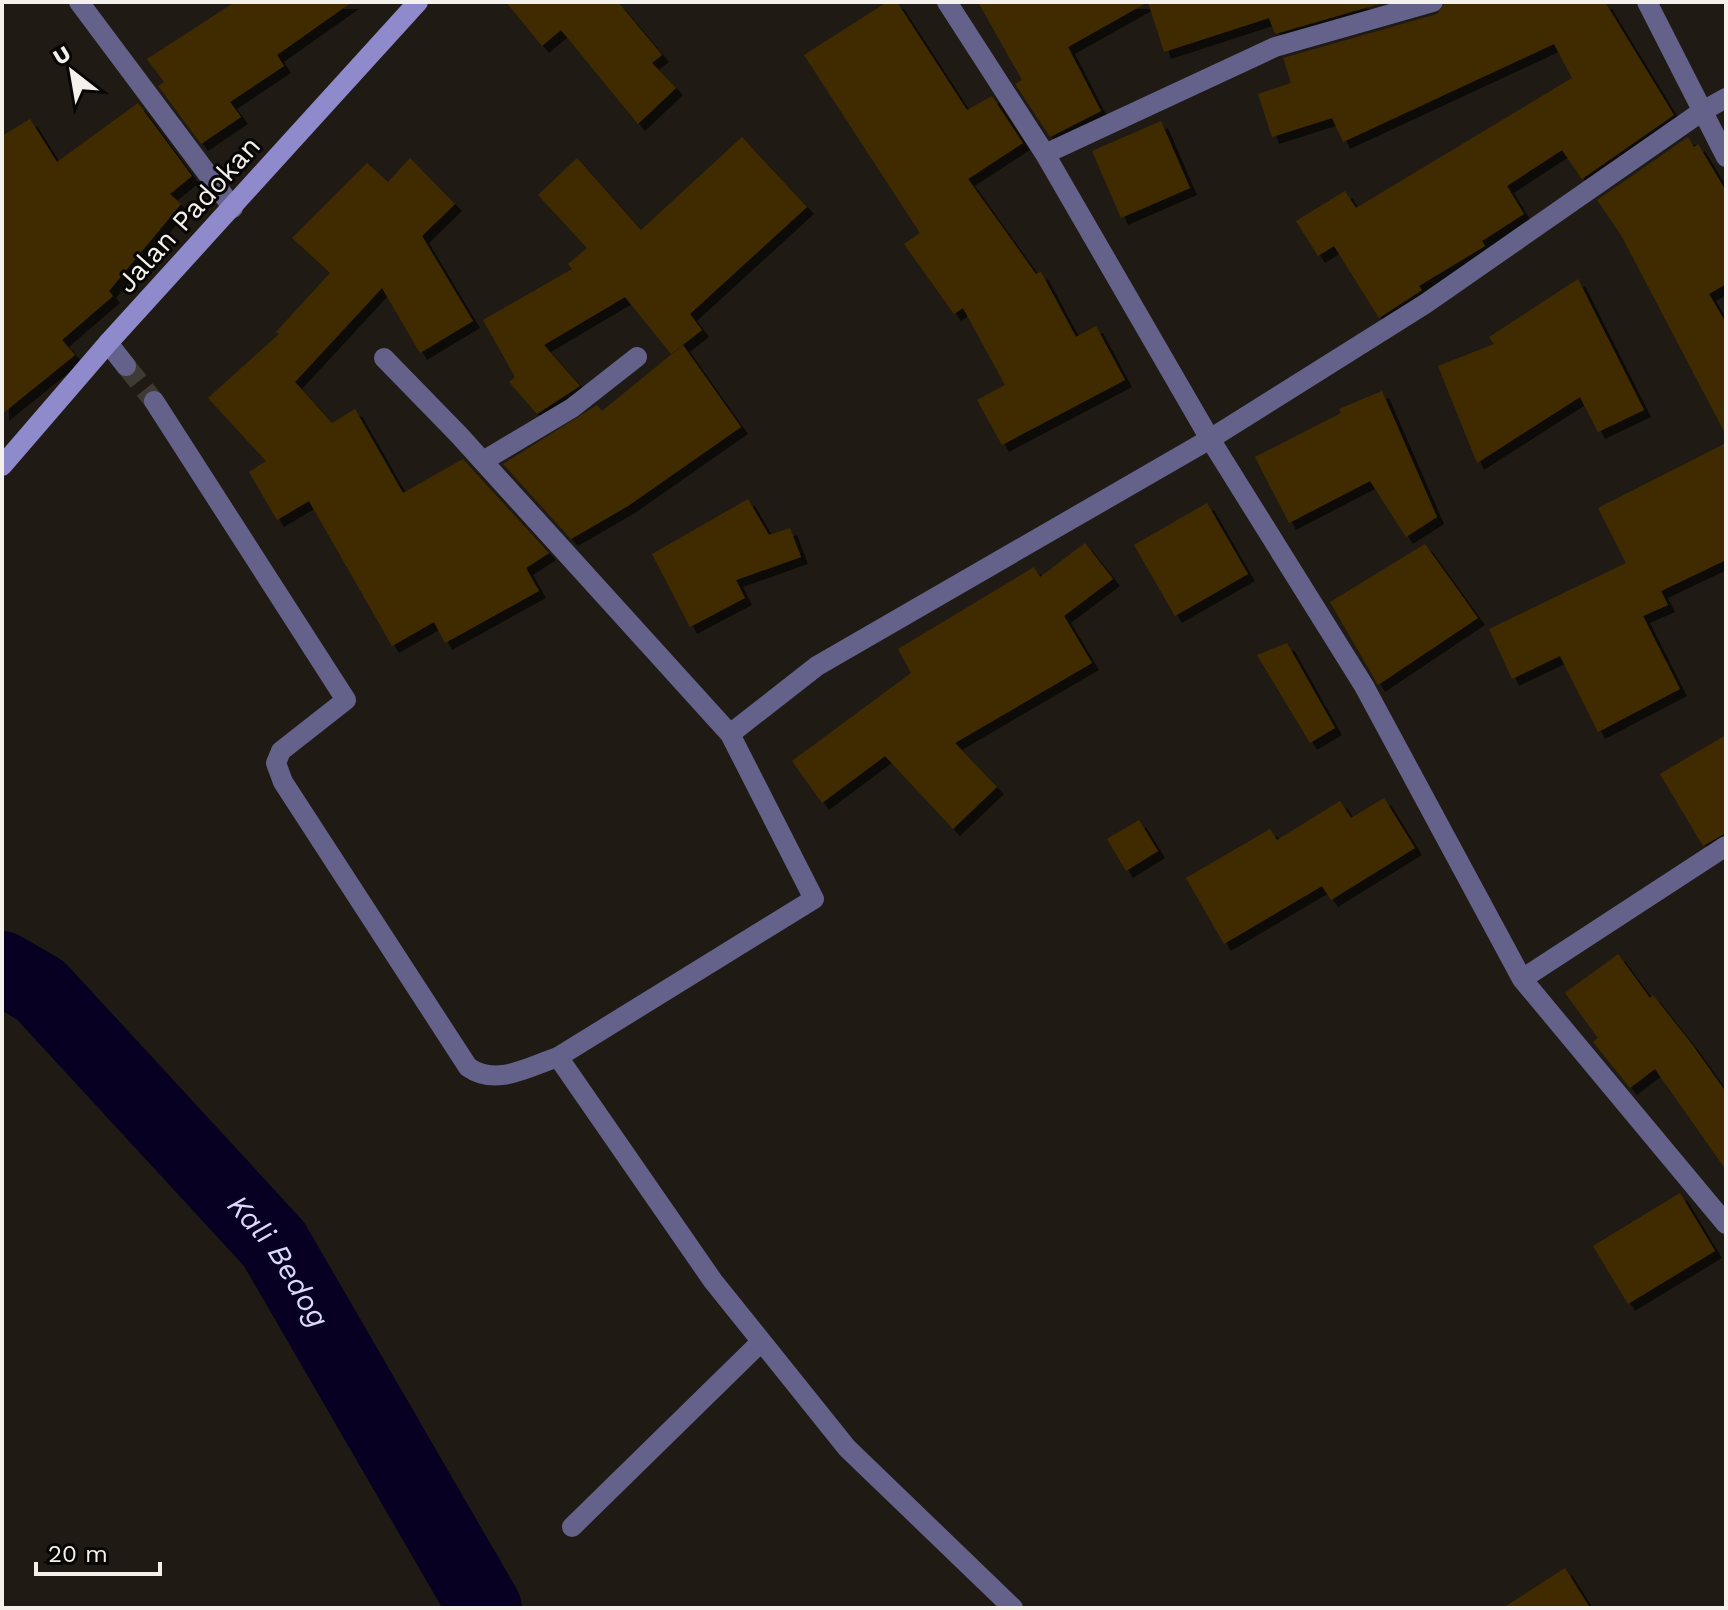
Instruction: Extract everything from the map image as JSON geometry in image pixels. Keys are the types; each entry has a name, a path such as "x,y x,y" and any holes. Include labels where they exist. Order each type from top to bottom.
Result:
{"main road":[{"name":"Jalan Padokan","path":"2,466 108,343 418,2"}],"street":[{"path":"79,2 233,208"},
{"path":"947,2 1045,154 1210,439 1364,686 1522,979 1726,1224"},
{"path":"1045,154 1275,47 1433,2"},
{"path":"1647,2 1726,157"},
{"path":"730,734 817,666 1210,439 1425,304 1701,112 1726,98"},
{"path":"108,343 126,366"},
{"path":"483,461 572,408 637,357"},
{"path":"154,401 346,700 281,751 276,763 283,782 468,1067 480,1075 494,1078 558,1057 814,899 730,734 483,461 384,358"},
{"path":"1522,979 1726,846"},
{"path":"558,1057 713,1281 847,1448 1013,1608"},
{"path":"572,1527 761,1342"}],"building":[{"path":"235,2 352,2 277,55 284,66 230,102 241,117 201,144 158,86 164,82 147,59"},
{"path":"506,2 618,2 662,55 652,63 676,88 638,124 561,30 542,46"},
{"path":"887,2 897,2 967,110 992,96 1023,143 968,179 1036,274 1041,272 1076,337 1096,326 1125,380 1002,445 977,400 1005,385 963,308 954,314 904,244 920,233 804,55"},
{"path":"978,2 1148,2 1068,47 1101,111 1050,137 1015,84 1022,80"},
{"path":"1148,2 1386,2 1275,34 1269,18 1164,52"},
{"path":"1446,2 1605,2 1674,115 1582,179 1562,150 1507,186 1524,214 1482,241 1485,246 1419,286 1422,290 1379,318 1334,246 1318,256 1296,221 1345,191 1356,208 1572,78 1554,44 1343,142 1332,118 1272,137 1258,94 1291,83 1283,58 1437,14"},
{"path":"138,103 192,176 170,194 181,204 109,291 113,296 62,340 75,355 2,414 2,136 30,119 57,162"},
{"path":"1161,121 1190,188 1121,218 1092,151"},
{"path":"742,137 807,207 690,314 702,330 671,354 625,297 544,345 580,386 537,414 509,382 515,377 483,320 572,269 568,264 587,248 538,195 577,158 641,230"},
{"path":"1688,137 1694,147 1698,144 1726,191 1726,284 1709,294 1726,323 1726,435 1621,235 1597,200"},
{"path":"410,158 455,204 422,236 473,321 420,353 382,288 295,382 332,423 355,409 403,493 463,459 549,553 526,568 539,591 445,643 434,622 392,646 309,501 277,520 249,472 266,461 208,398 279,334 276,332 330,273 292,238 367,163 388,182"},
{"path":"1578,279 1644,410 1598,432 1580,397 1477,463 1438,366 1494,344 1489,337"},
{"path":"683,345 741,427 628,506 571,539 503,464 597,405 602,411"},
{"path":"1382,391 1437,517 1406,537 1370,481 1289,523 1255,457 1341,413 1339,409"},
{"path":"1726,443 1726,560 1661,591 1668,605 1643,616 1680,689 1598,732 1560,656 1512,679 1489,629 1626,563 1598,508"},
{"path":"748,499 769,535 790,528 801,557 736,580 745,598 690,627 652,554"},
{"path":"1207,503 1248,574 1175,616 1134,545"},
{"path":"1085,543 1113,579 1064,616 1092,663 955,743 997,787 953,829 885,756 822,803 792,761 911,673 898,649 1034,567 1040,577"},
{"path":"1425,544 1478,618 1378,685 1330,602"},
{"path":"1287,643 1335,728 1310,743 1257,655"},
{"path":"1726,735 1726,833 1703,846 1660,774"},
{"path":"1384,798 1415,848 1331,900 1322,886 1224,944 1186,878 1270,829 1277,840 1340,801 1351,818"},
{"path":"1139,820 1158,851 1126,871 1107,839"},
{"path":"1618,954 1650,998 1653,995 1691,1043 1726,1092 1726,1170 1655,1069 1630,1088 1593,1042 1598,1038 1565,993"},
{"path":"1680,1193 1715,1251 1628,1304 1593,1246"},
{"path":"1565,1568 1590,1608 1503,1608"}],"waterway":[{"name":"Kali Bedog","path":"2,968 40,990 274,1244 485,1608"}],"tunnel":[{"path":"126,366 154,401"}]}
